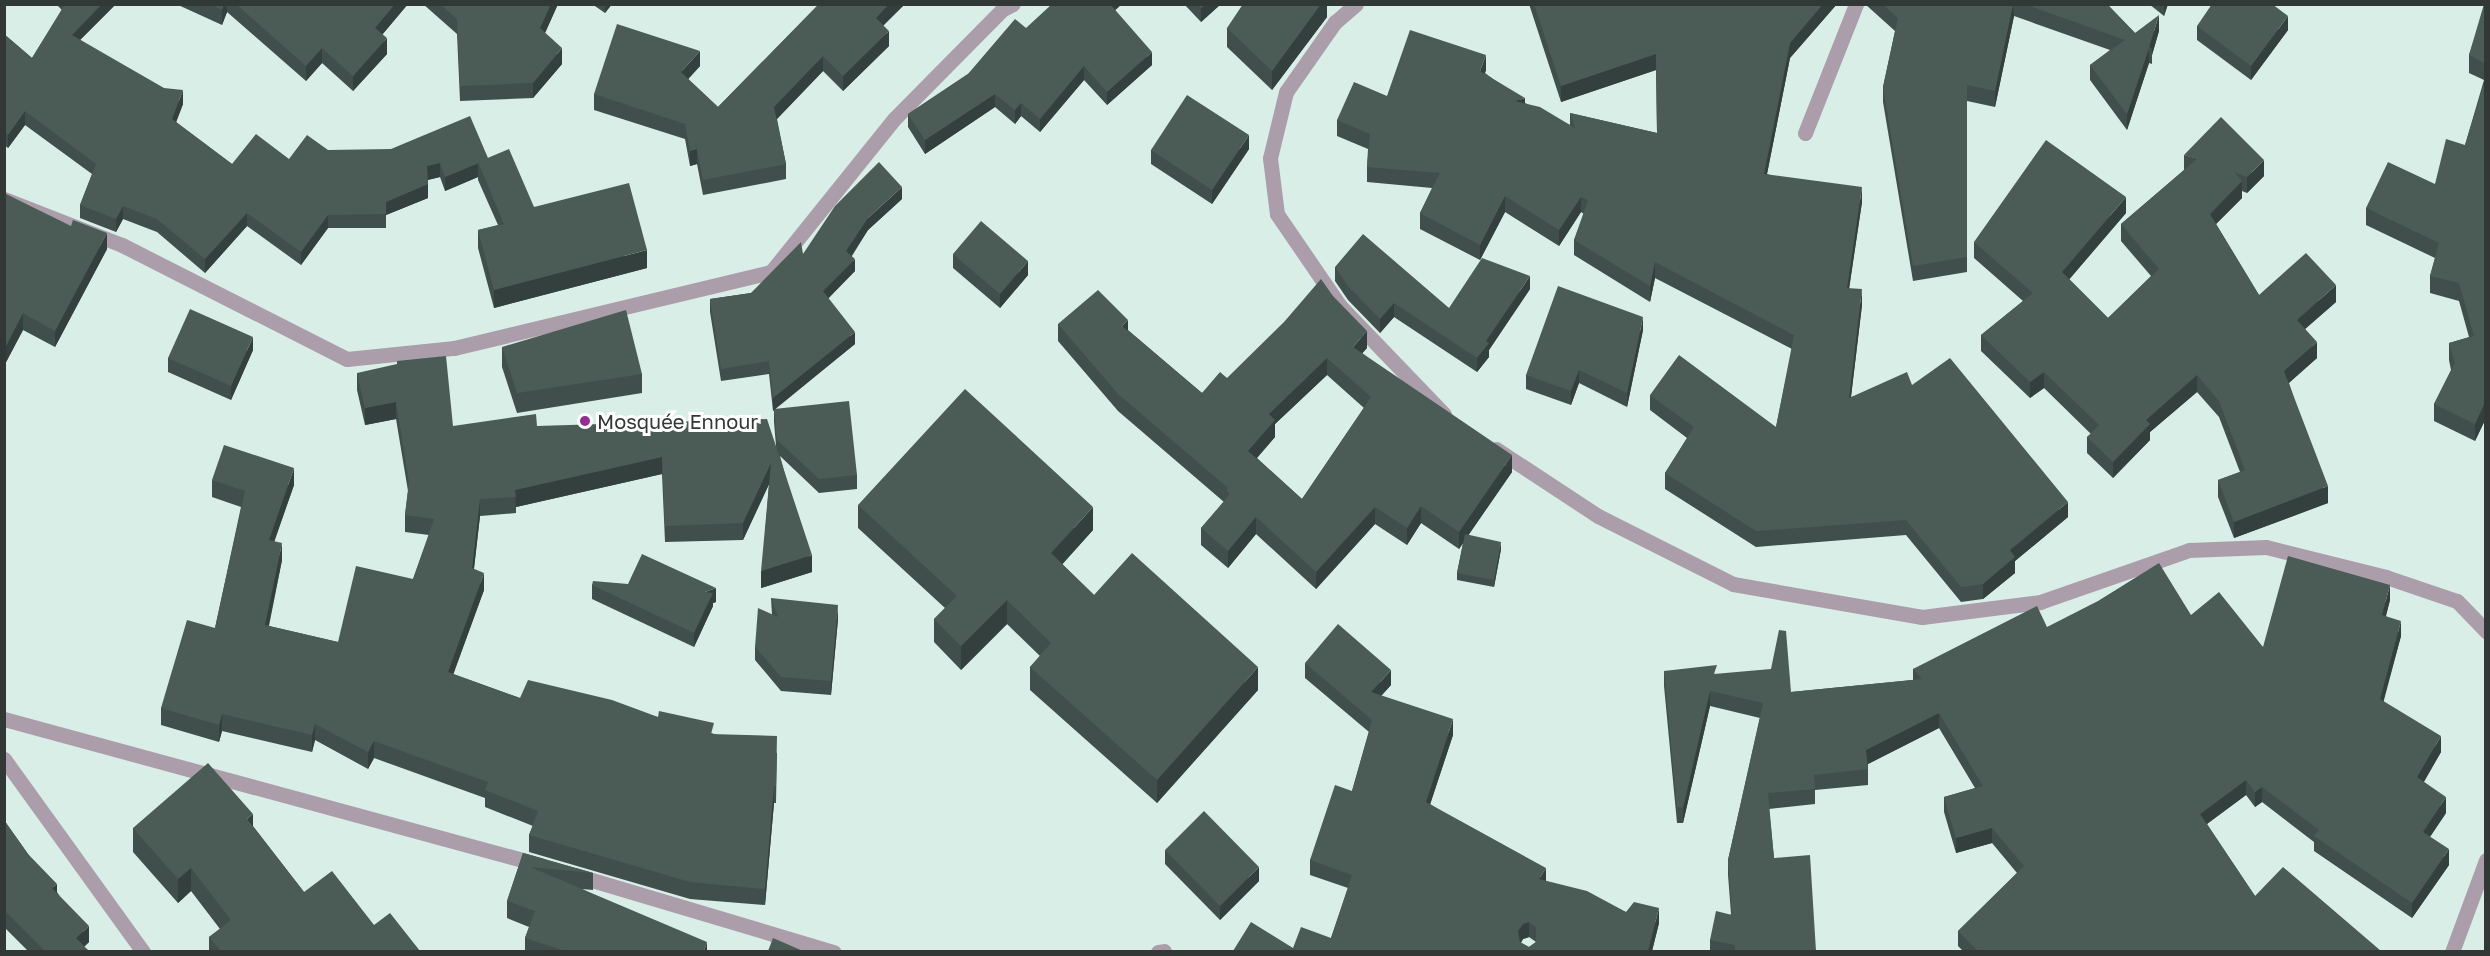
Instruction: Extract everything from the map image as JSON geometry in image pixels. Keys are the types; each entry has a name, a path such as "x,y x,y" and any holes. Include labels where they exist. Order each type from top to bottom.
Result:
{"street":[{"path":"4,199 122,245 347,359 454,348 771,272 894,119 1003,9 1012,4"},
{"path":"1356,4 1335,22 1286,92 1270,158 1276,214 1340,306 1450,420 1460,426"},
{"path":"1805,133 1856,4"},
{"path":"1479,439 1598,516 1733,584 1922,617 2040,602 2188,550 2266,547 2386,577 2457,601 2486,631"},
{"path":"4,719 566,872 834,951"},
{"path":"4,759 143,951"},
{"path":"2452,951 2486,860"},
{"path":"1158,951 1164,951"}],"building":[{"path":"65,4 102,4 72,35 164,88 183,90 172,119 232,164 256,134 289,159 307,135 328,150 391,149 470,116 488,158 445,177 440,163 427,166 428,184 386,202 386,214 328,215 301,252 247,213 205,259 157,219 123,206 116,219 80,205 96,164 25,111 8,135 4,132 4,34 32,58"},
{"path":"210,4 224,4 222,10"},
{"path":"236,4 395,4 375,28 387,38 353,76 322,48 306,66"},
{"path":"440,4 551,4 540,28 562,48 533,83 460,86 457,19"},
{"path":"819,4 889,4 876,18 889,31 843,76 823,56 774,107 786,164 703,180 697,149 690,151 685,124 594,94 617,24 700,51 681,72 718,107"},
{"path":"1052,4 1110,4 1152,52 1107,92 1084,66 1040,119 1021,103 1015,110 995,94 925,140 908,114 968,74 1015,19 1026,28"},
{"path":"1243,4 1321,4 1272,71 1227,28"},
{"path":"1534,4 1823,4 1790,43 1764,174 1862,187 1847,288 1862,289 1849,398 1907,372 1912,385 1950,358 2068,502 2010,550 2015,557 1983,584 1961,587 1906,520 1756,531 1665,473 1694,427 1650,395 1679,355 1776,427 1794,335 1655,262 1650,286 1574,240 1588,200 1581,197 1559,230 1505,196 1480,245 1420,213 1440,173 1367,167 1370,134 1337,120 1354,82 1387,96 1410,30 1486,55 1480,71 1525,98 1515,101 1540,107 1575,128 1570,113 1657,133 1656,54 1561,86"},
{"path":"1882,4 2013,4 1995,91 1967,85 1967,257 1913,266 1883,87 1898,18"},
{"path":"2024,4 2107,4 2135,33 2159,15 2149,47 2152,49 2149,48 2127,114 2090,65 2125,40"},
{"path":"2212,4 2272,4 2288,16 2251,66 2197,26"},
{"path":"2484,4 2486,4 2486,64 2469,55"},
{"path":"2486,77 2486,400 2475,424 2434,404 2455,363 2449,343 2474,336 2459,283 2430,276 2439,243 2366,208 2388,162 2435,184 2446,139 2465,145"},
{"path":"1187,95 1249,135 1212,190 1151,150"},
{"path":"2221,117 2264,160 2247,177 2234,172 2242,181 2210,214 2259,295 2306,253 2336,285 2297,320 2317,342 2284,371 2328,486 2234,522 2218,480 2245,470 2219,401 2197,375 2146,420 2150,424 2113,462 2087,437 2099,425 2044,372 2030,382 1981,335 2033,293 1974,242 2046,140 2126,197 2062,272 2108,318 2159,269 2121,224 2197,159 2184,155"},
{"path":"509,149 534,207 629,183 647,250 494,290 478,230 504,224 478,162"},
{"path":"879,162 902,187 868,218 846,251 855,259 823,291 855,332 773,398 769,361 721,369 710,299 751,293 801,242 803,254 835,206"},
{"path":"4,193 71,226 73,220 107,233 55,331 23,313 4,350"},
{"path":"981,221 1028,261 1000,294 953,254"},
{"path":"1363,234 1449,308 1482,258 1530,276 1486,341 1489,343 1477,358 1394,303 1380,319 1348,286 1335,267"},
{"path":"1321,279 1333,296 1367,331 1353,347 1512,455 1459,532 1421,506 1407,528 1375,507 1316,572 1256,517 1228,551 1201,528 1230,494 1226,490 1228,488 1118,394 1058,324 1098,290 1128,320 1122,326 1202,393 1220,372 1227,378 1284,322","holes":["1327,358 1371,397 1302,499 1248,451 1275,420 1269,414"]},
{"path":"1558,286 1643,317 1627,393 1579,370 1571,391 1526,375"},
{"path":"190,309 253,337 231,386 168,358"},
{"path":"626,310 642,374 517,393 502,347"},
{"path":"446,356 453,426 536,414 537,426 767,419 812,555 761,571 771,463 743,523 665,526 662,457 515,490 516,497 480,499 472,568 484,573 448,672 520,698 528,680 612,700 658,717 659,711 714,723 711,734 777,736 776,786 774,786 765,889 690,882 529,835 538,811 485,790 488,782 374,741 368,752 315,724 312,735 222,714 219,725 161,708 187,620 215,628 245,491 212,480 224,445 294,468 269,540 282,543 265,625 338,642 356,566 413,579 434,519 405,515 409,482 396,402 365,408 357,373 397,364 397,361"},
{"path":"965,389 1093,507 1051,553 1094,595 1132,553 1258,667 1157,780 1030,667 1051,643 1007,600 961,646 934,619 957,596 858,505"},
{"path":"849,401 857,475 819,479 777,440 774,409"},
{"path":"1465,534 1501,542 1494,580 1457,573"},
{"path":"642,554 716,588 705,592 713,593 694,633 592,585 593,581 628,584"},
{"path":"2288,556 2390,585 2382,615 2401,621 2380,699 2441,736 2417,777 2446,797 2423,832 2449,849 2412,903 2314,836 2319,830 2262,787 2255,792 2246,780 2200,814 2255,896 2283,867 2381,951 1978,951 1958,931 2024,866 1992,828 1956,838 1944,797 1983,786 1939,713 1866,750 1868,769 1814,775 1815,789 1768,793 1774,858 1810,855 1816,951 1735,951 1735,945 1710,940 1716,911 1732,915 1728,860 1763,703 1710,691 1683,808 1677,807 1664,671 1717,665 1714,674 1771,669 1779,630 1786,631 1791,692 1922,679 1913,669 2037,606 2047,627 2098,601 2159,563 2191,615 2219,592 2263,647"},
{"path":"771,598 838,605 831,681 781,677 755,647 758,608 778,617"},
{"path":"1338,624 1391,670 1371,692 1453,719 1426,802 1546,868 1539,879 1587,891 1626,912 1634,902 1659,908 1648,951 1233,951 1251,922 1293,948 1301,927 1331,938 1352,875 1310,860 1335,785 1352,791 1372,720 1305,663","holes":["1529,922 1536,927 1536,942 1529,947 1520,942 1518,931 1523,924"]},
{"path":"208,763 253,814 247,819 304,892 332,871 374,925 390,913 420,951 221,951 209,937 231,920 191,868 178,879 133,828"},
{"path":"1204,811 1259,867 1220,906 1165,850"},
{"path":"4,820 28,854 57,884 52,888 89,926 76,938 89,951 45,951 4,910"},
{"path":"523,853 593,873 530,867 707,942 704,951 565,951 525,938 535,911 507,901"},
{"path":"773,938 803,951 768,951"}],"place":[{"name":"Mosquée Ennour","path":"585,421"}]}
